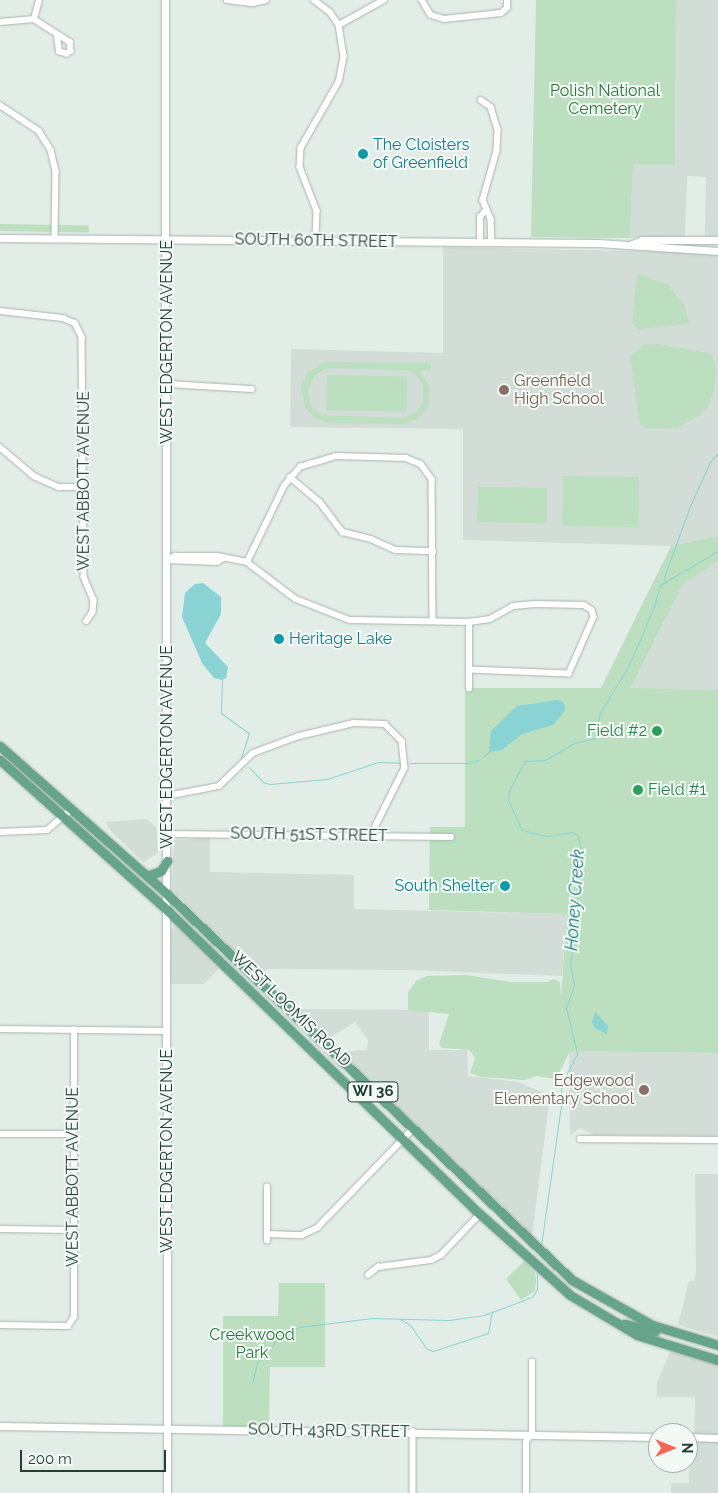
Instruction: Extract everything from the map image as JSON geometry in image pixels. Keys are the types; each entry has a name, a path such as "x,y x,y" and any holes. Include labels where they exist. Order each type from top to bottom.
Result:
{"main road":[{"name":"WEST LOOMIS ROAD","path":"0,746 167,894 412,1130 566,1274 652,1325 718,1345"},
{"name":"WEST LOOMIS ROAD","path":"0,760 65,816 168,911 480,1214 558,1284 637,1335 718,1360"},
{"path":"136,881 145,875 161,871 167,861"},
{"path":"189,932 198,924"},
{"path":"283,1023 292,1014"},
{"path":"558,1284 566,1274"},
{"path":"618,1323 666,1335 674,1332"}],"street":[{"path":"34,19 38,0"},
{"name":"WEST EDGERTON AVENUE","path":"165,0 168,560 166,834 168,911 167,1493"},
{"path":"227,0 253,3 266,0"},
{"path":"314,0 330,12 339,25 344,57 339,82 301,148 300,167 317,211 316,241"},
{"path":"339,25 384,0"},
{"path":"422,0 431,15 444,19 501,13 507,8 507,0"},
{"path":"0,22 34,19 57,35"},
{"path":"482,100 493,112 498,138 484,194 485,211 491,219 492,242"},
{"path":"0,105 39,131 51,150 56,171 55,238"},
{"path":"480,242 480,218 485,211"},
{"name":"SOUTH 60TH STREET","path":"0,238 632,244 718,251"},
{"name":"SOUTH 60TH STREET","path":"632,244 642,240 718,240"},
{"path":"709,240 709,251"},
{"name":"WEST ABBOTT AVENUE","path":"0,311 63,318 75,323 82,337 84,577 94,600 93,612 87,621"},
{"path":"167,384 252,389"},
{"path":"0,447 34,476 59,487 83,487"},
{"path":"247,562 290,477 311,462 335,456 414,460 432,479 433,621"},
{"path":"290,477 320,502 343,532 371,539 396,550 433,551"},
{"path":"168,560 175,556 217,556 222,559 247,562 287,594 337,616 361,621 469,622 490,619 513,606 535,604 584,606 592,610 594,617 569,674 469,670"},
{"path":"469,622 469,689"},
{"path":"167,796 218,786 253,753 299,736 354,723 385,724 402,741 405,768 371,836"},
{"path":"0,832 43,831 72,809"},
{"name":"SOUTH 51ST STREET","path":"166,834 451,837"},
{"path":"0,1029 167,1031"},
{"name":"WEST ABBOTT AVENUE","path":"0,1325 72,1324 74,1030"},
{"path":"267,1187 267,1238 302,1235 317,1228 412,1130"},
{"path":"0,1134 73,1134"},
{"path":"580,1138 718,1140"},
{"path":"368,1275 378,1267 436,1258 480,1214"},
{"path":"0,1230 73,1230"},
{"path":"526,1493 526,1442 532,1433 532,1362"},
{"name":"SOUTH 43RD STREET","path":"0,1426 532,1433 648,1437"},
{"path":"412,1432 413,1493"},
{"path":"698,1437 718,1438"}],"shaded area":[{"path":"676,0 718,0 718,236 705,236 706,177 687,176 685,236 630,238 633,165 675,165"},
{"name":"Greenfield High School","path":"443,247 718,253 718,536 671,546 463,540 463,429 290,427 291,349 443,353"},
{"path":"718,561 718,690 631,689 683,584"},
{"path":"146,819 157,828 158,853 143,862 109,829 106,822"},
{"path":"210,838 210,872 354,875 354,909 567,914 562,976 410,970 267,969 260,975 172,890 174,840"},
{"path":"174,925 220,967 204,984 170,984 171,930"},
{"path":"294,1009 429,1010 429,1050 467,1050 468,1076 518,1082 550,1095 532,1236 338,1052 367,1050 368,1040 355,1022 327,1040"},
{"name":"Edgewood Elementary School","path":"569,1051 718,1053 718,1136 594,1135 580,1128 570,1135"},
{"path":"695,1174 718,1174 718,1337 678,1325 689,1281 694,1281 696,1271"},
{"path":"671,1349 718,1361 718,1493 671,1493 671,1483 689,1483 689,1473 698,1473 698,1423 694,1423 695,1397 657,1397 657,1383"}],"green space":[{"name":"Polish National Cemetery","path":"536,0 676,0 675,165 633,165 630,238 531,237"},
{"path":"0,224 89,226 89,233 0,231"},
{"path":"637,274 667,284 685,306 689,324 639,329 632,323"},
{"path":"658,344 712,354 716,369 714,391 709,404 700,415 676,428 650,429 640,425 630,356 643,345"},
{"path":"326,362 431,363 431,370 419,370 430,387 428,407 419,418 403,424 331,423 318,420 305,408 301,387 308,372","holes":["327,368 407,370 416,375 423,385 423,403 417,411 405,418 321,415 311,406 307,390 315,375"]},
{"path":"327,375 407,376 406,411 326,410"},
{"path":"563,476 639,477 638,527 562,526"},
{"path":"478,487 547,488 546,523 477,522"},
{"path":"718,536 718,561 683,584 631,688 718,690 718,1053 570,1051 556,1079 536,1076 525,1080 481,1077 470,1073 475,1059 470,1050 442,1048 439,1044 449,1014 408,1010 408,992 416,981 426,976 466,975 510,982 548,982 553,979 560,982 561,996 567,914 429,910 430,827 465,827 465,688 601,688 671,546"},
{"path":"524,1261 535,1272 536,1281 535,1291 521,1300 506,1279"},
{"name":"Creekwood Park","path":"279,1283 325,1283 325,1367 270,1367 269,1426 223,1426 223,1316 278,1316"}],"water":[{"path":"203,583 221,597 221,614 205,643 228,667 226,678 222,680 214,678 202,663 182,617 185,593 195,584"},
{"path":"557,700 563,702 566,709 553,725 522,734 502,750 489,752 491,731 517,706"},
{"path":"595,1012 608,1026 607,1034 595,1028 592,1022"}],"waterway":[{"path":"665,581 664,577 690,506 710,462 718,453"},
{"name":"Honey Creek","path":"541,1246 561,1105 561,1085 577,1053 566,1008 574,985 570,963 576,932 577,885 574,870 580,847 578,836 572,832 546,836 522,830 508,800 510,788 525,761 545,760 574,743 595,738 600,713 629,665 654,607 660,585 718,551"},
{"path":"222,680 221,713 249,733 241,758"},
{"path":"482,757 489,752"},
{"path":"409,763 470,763 478,760"},
{"path":"249,767 263,782 270,784 327,779 378,762 401,763"},
{"name":"Honey Creek","path":"252,1383 257,1363 276,1341 299,1327 372,1318 449,1320 484,1315 532,1297 537,1289 537,1272"},
{"name":"Honey Creek","path":"400,1319 410,1325 427,1349 433,1351 488,1333 492,1311"}],"place":[{"name":"The Cloisters of Greenfield","path":"363,154"},
{"name":"Greenfield High School","path":"504,390"},
{"name":"Heritage Lake","path":"279,639"},
{"name":"Field #2","path":"657,731"},
{"name":"Field #1","path":"638,790"},
{"name":"South Shelter","path":"505,886"},
{"name":"Edgewood Elementary School","path":"644,1090"}]}
